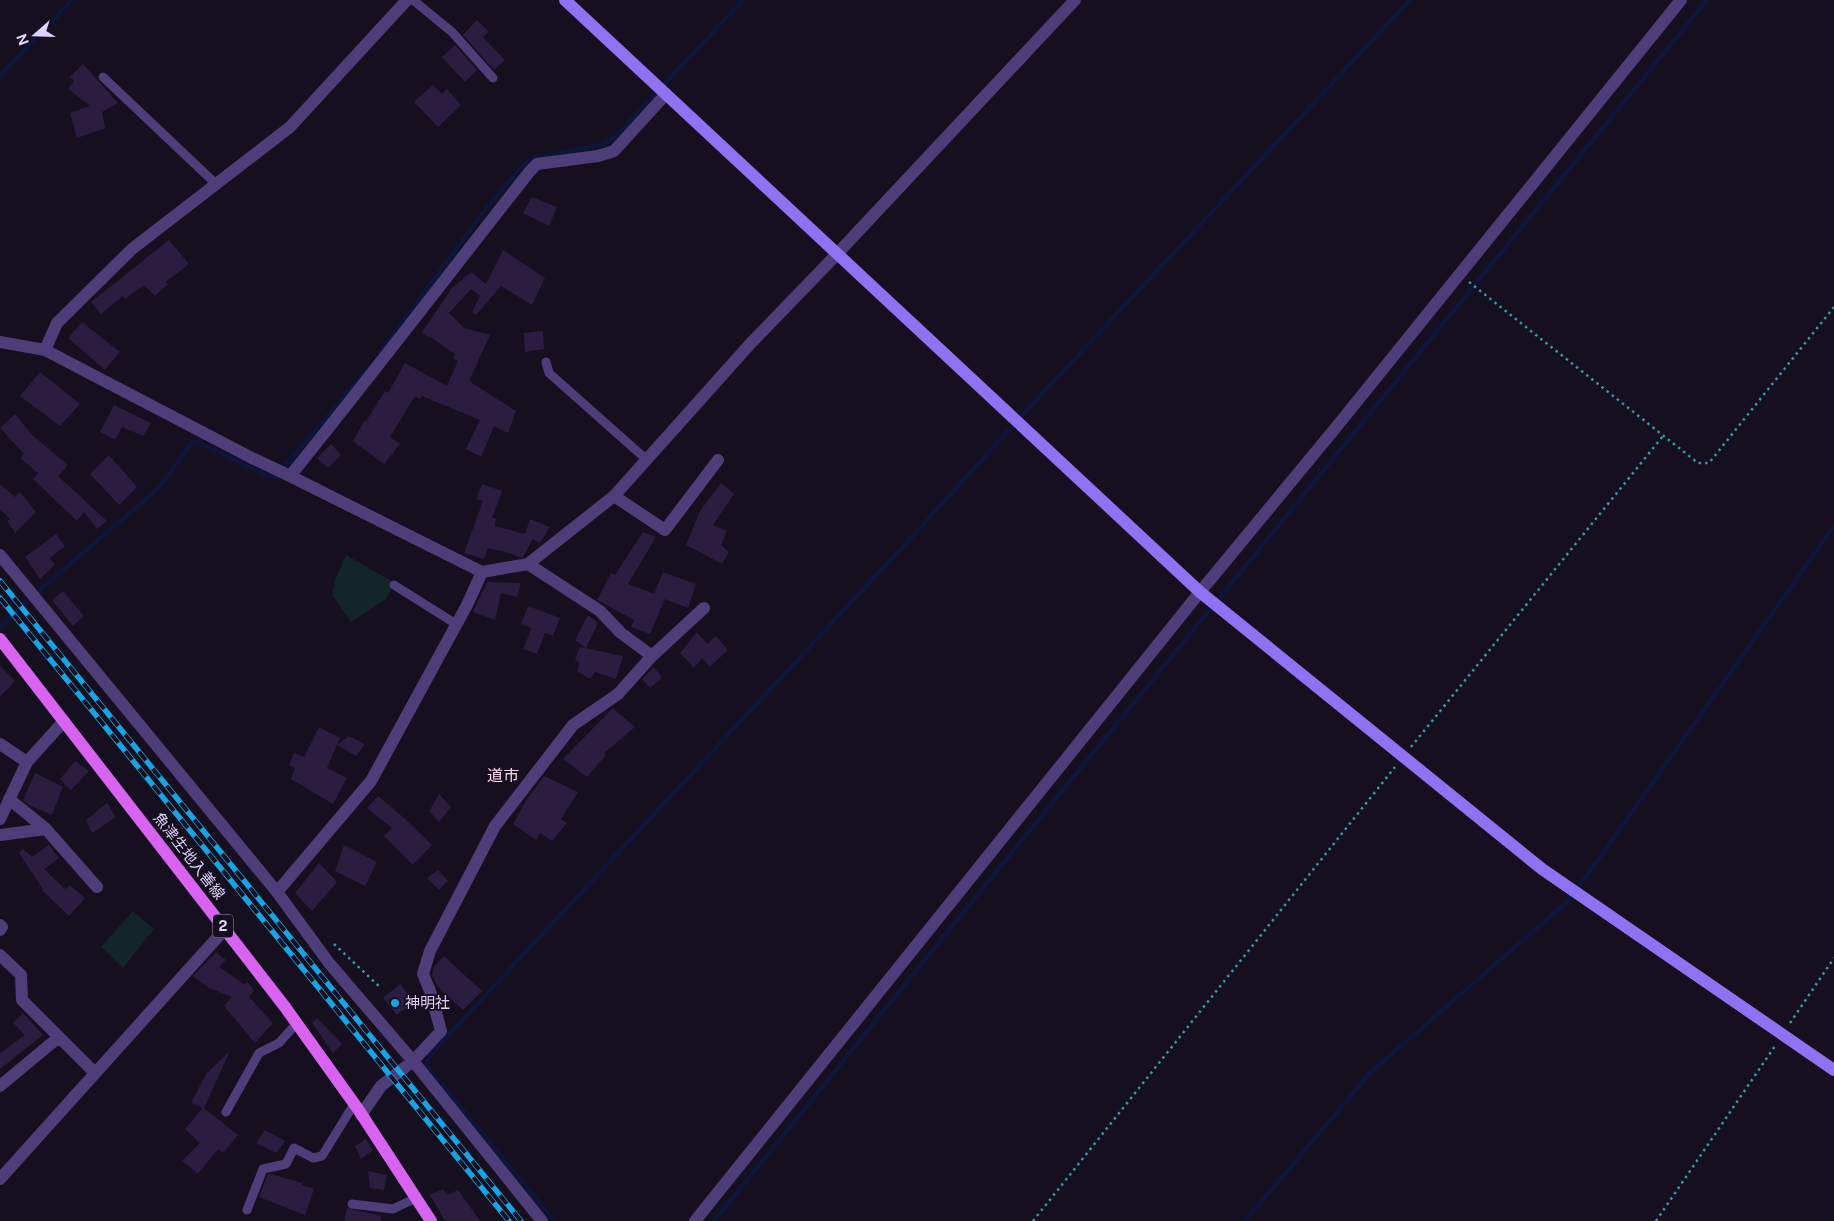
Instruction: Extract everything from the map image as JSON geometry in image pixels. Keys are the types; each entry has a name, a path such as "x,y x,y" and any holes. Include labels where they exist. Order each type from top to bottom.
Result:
{"main road":[{"name":"魚津生地入善線","path":"1,640 297,1023 354,1104 430,1221"}],"street":[{"path":"45,350 58,323 132,249 290,127 407,0"},
{"path":"566,0 1200,592 1542,869 1834,1070"},
{"path":"0,342 45,350 241,453 482,572 528,564 614,496 751,343 1075,0"},
{"path":"695,1221 1200,592 1681,0"},
{"path":"290,476 388,354 429,298 530,171 537,164 598,156 614,151 666,94"},
{"path":"614,496 666,530 718,460"},
{"path":"0,555 277,892 329,963 413,1061 542,1221"},
{"path":"528,564 600,611 621,633 652,656"},
{"path":"277,892 372,781 482,572"},
{"path":"361,1115 381,1086 413,1061 442,1031 430,990 423,974 430,951 495,826 573,725 618,694 652,656 704,608"},
{"path":"0,819 27,762 64,721"},
{"path":"0,744 27,762"},
{"path":"9,799 46,829 97,887"},
{"path":"0,835 46,829"},
{"path":"0,925 2,927 0,930"},
{"path":"0,1179 225,929"},
{"path":"0,955 21,976 22,1000 95,1073"},
{"path":"0,1086 59,1037"}],"lane":[{"path":"413,0 452,32 493,78"},
{"path":"103,76 216,184"},
{"path":"546,362 549,373 647,460"},
{"path":"394,585 456,624"},
{"path":"226,1112 260,1052 279,1043 297,1023"},
{"path":"247,1210 263,1169 286,1164 294,1148 313,1158 322,1156 354,1104"},
{"path":"352,1204 393,1209 416,1198"}],"path":[{"path":"1460,274 1698,463 1709,463 1834,307"},
{"path":"1033,1221 1403,756 1663,436"},
{"path":"1656,1221 1834,958"}],"shaded area":[{"path":"346,555 395,583 386,599 351,622 332,595 335,580"},
{"path":"133,911 154,929 123,968 101,947"}],"building":[{"path":"477,20 489,32 483,37 505,60 494,70 463,35"},
{"path":"455,45 477,70 465,82 442,57"},
{"path":"83,64 118,103 102,112 105,128 77,138 70,113 90,106 68,89 74,81 70,77"},
{"path":"433,85 442,94 447,89 461,105 438,127 414,102"},
{"path":"532,197 557,207 549,226 523,213"},
{"path":"169,240 189,264 166,282 168,284 155,296 144,285 125,299 123,296 101,314 91,302"},
{"path":"503,250 545,278 532,305 501,286 476,315 472,312 480,296 471,289 449,313 464,328 490,335 469,381 516,411 508,433 494,426 481,457 466,449 480,420 422,396 420,399 415,396 390,437 400,444 384,464 353,441 385,391 388,393 405,363 447,386 458,361 453,359 455,354 422,332 452,288 471,272 486,284"},
{"path":"82,322 120,352 105,370 68,338"},
{"path":"543,331 544,349 525,352 524,333"},
{"path":"40,372 80,404 60,426 20,396"},
{"path":"114,405 151,423 143,436 122,427 115,440 100,432"},
{"path":"15,414 31,434 68,465 58,476 107,521 97,529 84,512 77,521 33,479 38,473 20,458 24,454 0,428"},
{"path":"331,444 341,455 328,468 317,458"},
{"path":"109,455 137,487 119,505 90,474"},
{"path":"721,483 734,494 713,525 727,531 721,545 729,552 722,564 686,545 700,511"},
{"path":"0,484 15,497 20,492 36,512 15,533 7,521 10,519 0,509"},
{"path":"482,484 502,491 492,518 496,519 495,526 525,534 530,519 550,527 540,543 533,539 523,557 488,548 484,559 464,553 483,501 476,499"},
{"path":"643,532 656,537 628,584 654,594 663,572 696,584 688,608 665,599 650,634 631,627 634,620 597,600 611,573 615,575"},
{"path":"56,534 65,546 50,558 55,565 40,579 25,557"},
{"path":"487,582 521,583 517,597 501,593 495,620 473,612"},
{"path":"63,591 84,616 73,626 52,600"},
{"path":"528,606 560,618 553,636 545,633 537,654 523,649 532,628 521,624"},
{"path":"588,615 598,623 586,648 575,640"},
{"path":"697,632 707,644 716,636 728,650 710,667 702,658 694,668 680,653"},
{"path":"580,647 623,656 616,679 595,672 590,679 577,671 580,663 575,659"},
{"path":"0,666 15,681 0,697"},
{"path":"654,667 662,678 650,688 642,679"},
{"path":"613,708 635,727 604,753 606,755 587,777 563,759"},
{"path":"319,727 340,738 327,768 347,778 333,804 291,779 295,768 289,765 294,753 304,757"},
{"path":"349,736 365,744 356,756 337,745"},
{"path":"75,761 89,771 71,790 60,779"},
{"path":"35,773 63,787 52,815 29,805 23,800"},
{"path":"544,776 578,792 561,819 567,823 552,841 540,833 536,840 513,824 527,799"},
{"path":"439,794 451,807 439,822 429,811"},
{"path":"378,796 432,845 413,865 384,836 392,828 367,808"},
{"path":"107,803 116,817 92,833 86,820"},
{"path":"49,845 59,858 44,869 65,889 70,885 85,898 69,916 42,890 19,853 23,849 32,857"},
{"path":"344,845 377,862 365,886 335,871"},
{"path":"319,863 337,882 312,911 295,893"},
{"path":"438,870 448,881 439,890 427,878"},
{"path":"216,952 226,960 219,967 244,984 247,982 254,990 249,997 273,1023 255,1043 224,1006 232,997 209,988 193,976"},
{"path":"444,956 482,991 463,1010 437,986 432,974 434,967"},
{"path":"400,984 414,1002 397,1015 383,998"},
{"path":"23,1013 43,1035 0,1069 0,1053 25,1035 13,1023"},
{"path":"317,1018 342,1044 333,1053 312,1023"},
{"path":"230,1051 204,1108 238,1135 223,1153 218,1149 198,1174 182,1161 200,1143 185,1129 203,1108 191,1103 206,1074"},
{"path":"265,1130 285,1141 276,1153 256,1143"},
{"path":"366,1139 373,1150 361,1159 355,1146"},
{"path":"368,1171 387,1175 384,1190 370,1188"},
{"path":"268,1174 302,1183 302,1185 314,1189 305,1215 259,1197"},
{"path":"443,1189 447,1195 458,1190 480,1221 445,1221 430,1195"},
{"path":"347,1208 381,1216 381,1221 344,1221"}],"waterway":[{"path":"0,76 72,0"},
{"path":"377,357 485,210 523,165 532,159 604,144 615,137 743,0"},
{"path":"554,1221 426,1065 430,1055 910,539 1026,411 1410,0"},
{"path":"714,1221 1707,0"},
{"path":"0,628 28,600 159,488 193,441 269,477 276,477 369,367"},
{"path":"1245,1221 1370,1073 1568,901 1834,526"}],"railway":[{"path":"0,581 521,1221"},
{"path":"0,598 509,1221"}],"place":[{"name":"神明社","path":"395,1003"}],"district":[{"name":"道市","path":"503,775"}]}
